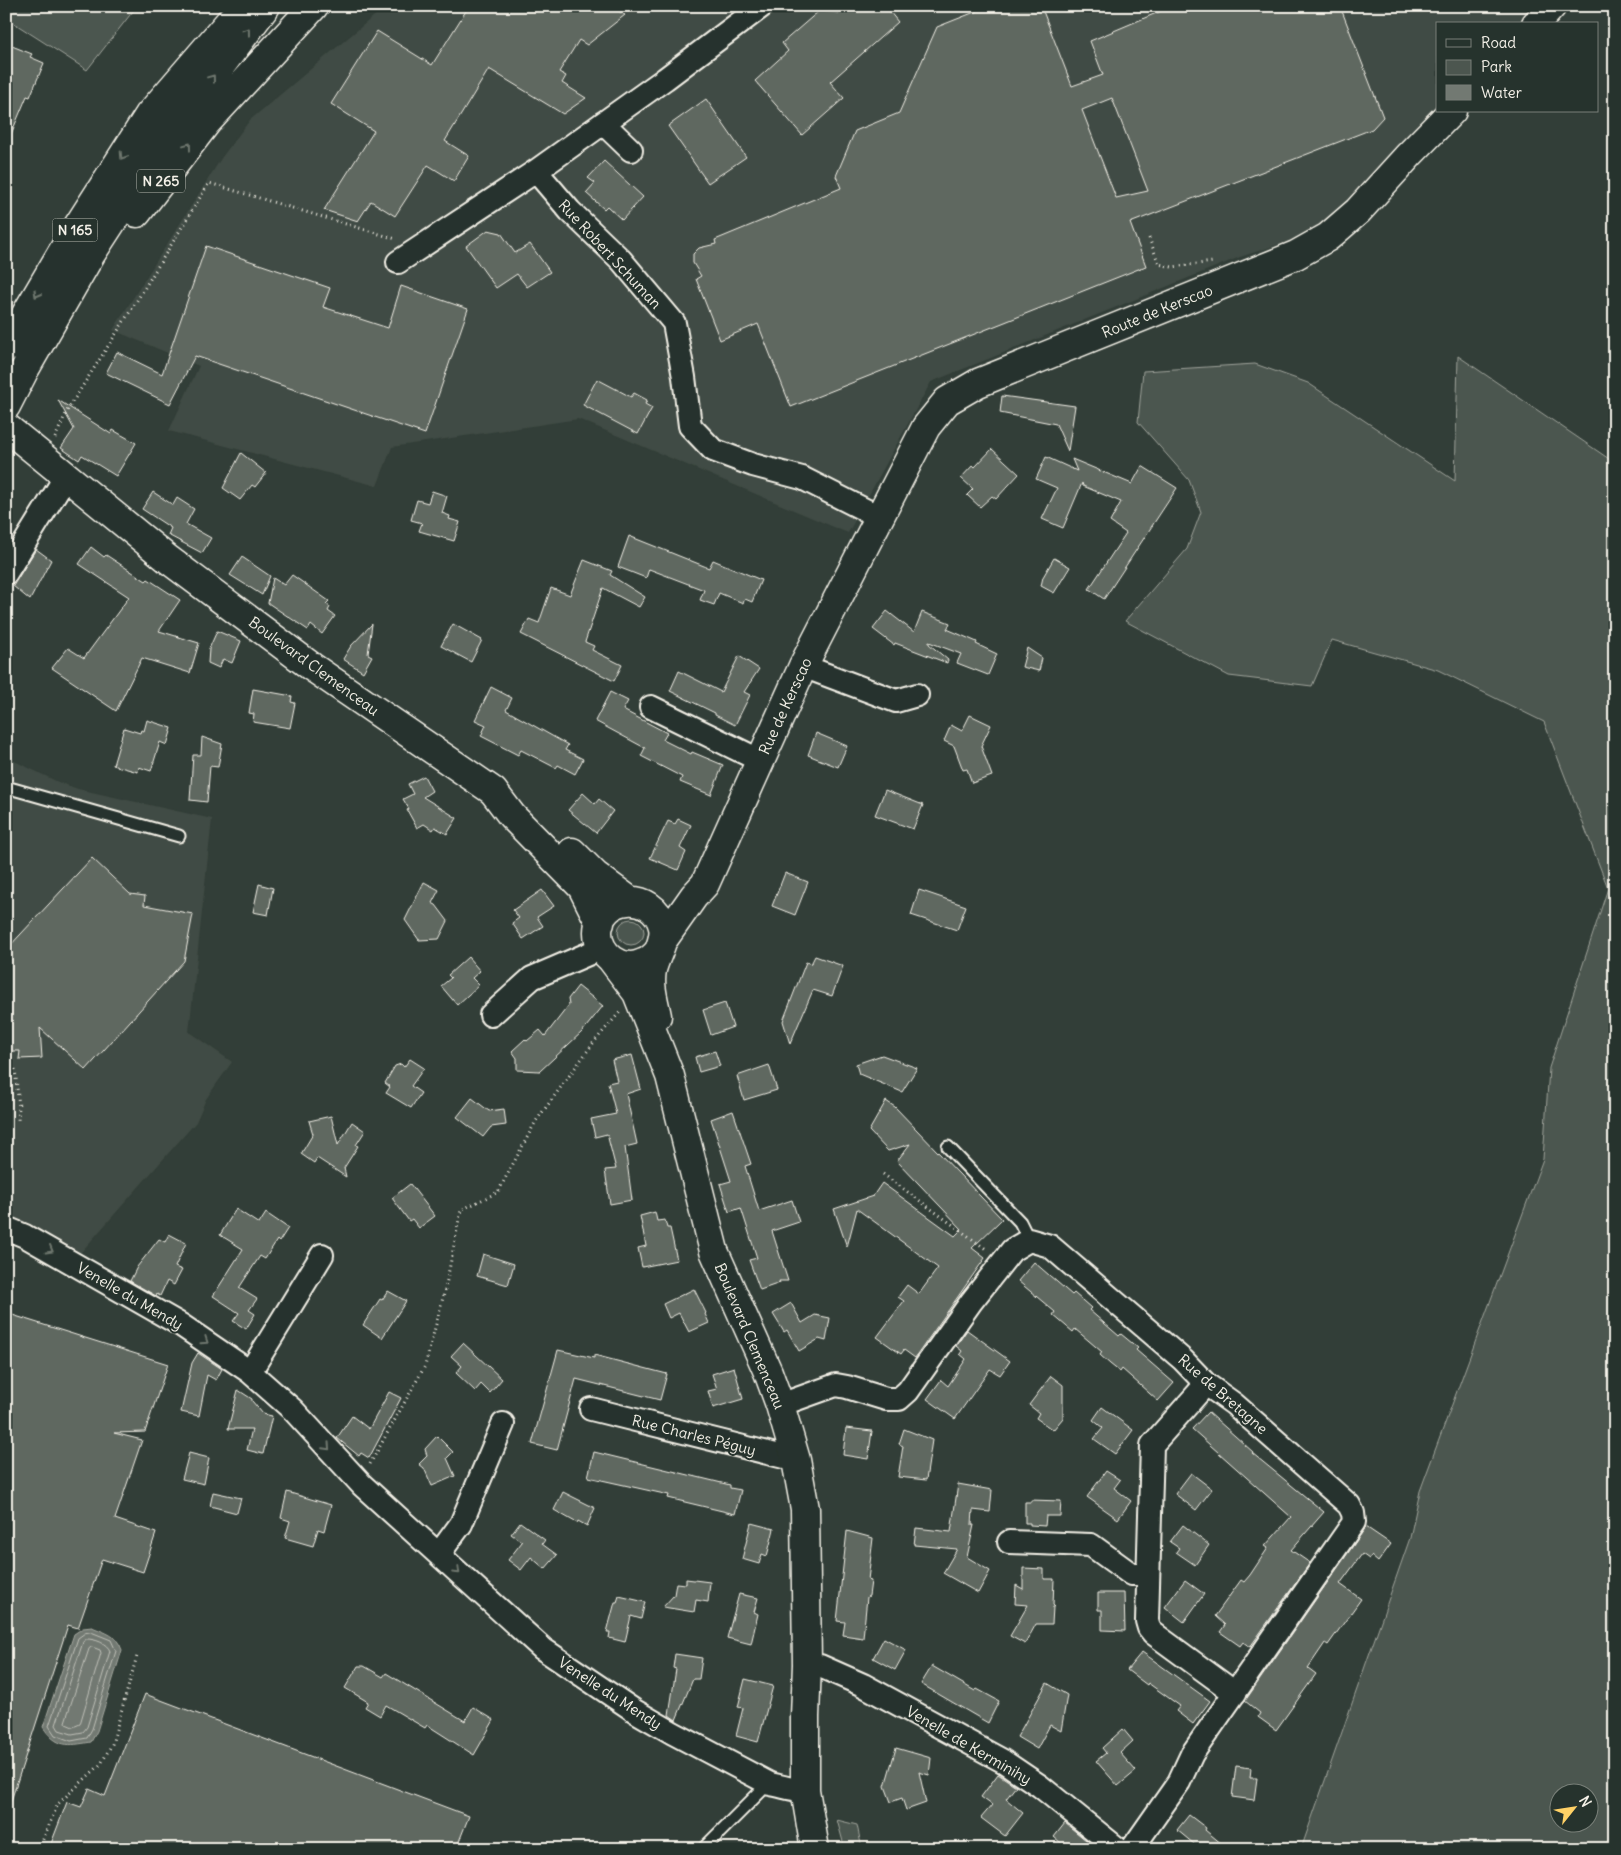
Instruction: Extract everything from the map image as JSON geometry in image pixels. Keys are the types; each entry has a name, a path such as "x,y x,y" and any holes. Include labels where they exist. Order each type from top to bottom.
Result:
{"main road":[{"path":"149,115 223,6"},
{"name":"N 165","path":"6,348 74,232 149,115 243,6"},
{"name":"N 165","path":"6,406 92,254 167,137 266,6"},
{"name":"N 265","path":"26,369 120,236 207,122 314,6"},
{"path":"1538,22 1552,6"},
{"name":"Route de Kerscao","path":"879,517 926,427 948,402 978,383 1296,255 1328,236 1358,211 1409,154 1451,112"},
{"name":"Boulevard Clemenceau","path":"6,426 169,560 312,667 493,791 512,816 582,887 605,944 637,993 670,1076 714,1251 768,1372 796,1460 805,1509 807,1664 805,1790 815,1849"},
{"name":"Rue de Kerscao","path":"661,946 694,896 705,884 803,666 879,517"},
{"path":"493,791 531,811 595,875 637,902 654,910 660,918 664,929 661,946 652,971 651,987 670,1076"},
{"path":"661,946 651,959 642,964 632,966 621,964 605,944 604,914 620,902 668,902 694,896"}],"street":[{"path":"399,251 536,171 762,6"},
{"path":"602,123 631,150"},
{"name":"Rue Robert Schuman","path":"536,171 570,211 620,260 674,323 684,377 690,426 713,450 753,465 802,478 879,517"},
{"path":"6,573 51,463"},
{"path":"803,666 896,701 917,696"},
{"path":"651,707 761,761"},
{"path":"491,1015 532,978 605,944"},
{"name":"Venelle du Mendy","path":"6,1228 25,1236 181,1325 250,1372 292,1410 362,1485 543,1648 635,1711 770,1784 786,1786 796,1791 805,1790"},
{"path":"780,1405 836,1385 886,1399 899,1399 908,1391 971,1302 1012,1250 1029,1240"},
{"name":"Rue de Bretagne","path":"1029,1240 1050,1246 1183,1360 1206,1384 1234,1404 1349,1505 1353,1513 1354,1522 1192,1754 1179,1782 1132,1849"},
{"path":"250,1372 322,1256"},
{"path":"1206,1384 1152,1445 1147,1621 1153,1634 1231,1699"},
{"name":"Rue Charles Péguy","path":"591,1409 796,1460"},
{"path":"439,1554 461,1524 503,1424"},
{"path":"1008,1542 1091,1545 1131,1574 1148,1574"},
{"name":"Venelle de Kerminihy","path":"807,1664 820,1666 863,1685 1003,1761 1040,1786 1118,1849"}],"lane":[{"path":"6,787 179,836"},
{"path":"948,1147 1020,1222 1029,1240"},
{"path":"703,1849 770,1784"}],"path":[{"path":"51,463 58,432 68,409 133,308 209,183 399,251"},
{"path":"1149,238 1159,264 1172,267 1222,261 1230,282"},
{"path":"362,1485 365,1473 425,1366 445,1290 461,1210 498,1192 536,1121 594,1042 637,993"},
{"path":"15,1069 19,1106 18,1120"},
{"path":"883,1174 1003,1262"},
{"path":"39,1849 58,1804 101,1764 112,1744 137,1656"}],"shaded area":[{"path":"386,6 1562,6 1548,22 1436,22 1436,112 1345,223 1240,257 931,382 848,533 578,419 392,447 377,486 169,431 199,366 113,330 222,157 250,120"},
{"path":"6,757 58,782 78,789 212,819 189,1032 232,1062 206,1099 196,1122 75,1259 6,1223"}],"green space":[{"path":"6,6 137,6 87,70 6,18"},
{"path":"1458,356 1615,463 1615,1849 1301,1849 1410,1538 1420,1491 1543,1159 1549,1068 1608,888 1544,722 1438,670 1332,640 1312,686 1229,676 1125,621 1187,549 1201,512 1189,480 1138,422 1143,371 1255,364 1308,383 1455,481"},
{"path":"631,919 640,923 644,932 640,941 631,945 622,941 618,932 622,923"},
{"path":"837,1820 857,1825 862,1849 845,1849"}],"water":[{"path":"92,1627 114,1638 122,1650 97,1731 91,1742 64,1744 53,1739 43,1727 74,1634 83,1628"}],"building":[{"path":"469,6 610,6 625,15 587,45 579,40 559,72 566,76 562,83 586,98 563,114 489,69 445,141 469,156 454,181 428,165 395,216 371,201 358,221 324,210 374,131 331,104 377,31 432,65"},
{"path":"846,6 885,6 898,22 830,82 844,98 802,135 755,81 788,51 782,43 819,11 839,13"},
{"path":"990,6 1041,6 1072,86 1103,75 1090,41 1173,6 1340,6 1383,117 1372,129 1130,223 1146,266 791,407 758,324 720,340 696,279 701,276 693,263 693,254 699,248 716,244 715,240 841,188 836,176 855,131 899,113 937,27","holes":["1112,98 1148,191 1116,198 1082,110"]},
{"path":"12,46 32,54 30,57 44,63 30,97 27,96 6,146 6,60"},
{"path":"706,99 746,157 708,183 668,126"},
{"path":"604,161 643,197 622,220 607,206 604,209 586,193 595,183 588,178"},
{"path":"488,230 501,233 515,253 530,244 550,272 527,287 517,274 496,288 466,246"},
{"path":"206,246 330,288 323,307 388,328 401,286 468,309 425,434 195,356 170,404 106,373 117,352 162,374"},
{"path":"597,379 631,397 634,393 647,400 645,404 652,408 638,434 583,405"},
{"path":"1002,396 1075,406 1068,451 1056,424 1000,413"},
{"path":"58,400 111,434 113,430 136,443 116,476 82,455 79,460 61,448 74,429"},
{"path":"992,449 1019,474 996,499 992,496 980,507 967,495 973,489 961,478 973,465 975,467"},
{"path":"241,453 266,473 255,487 252,485 240,500 223,488"},
{"path":"1046,457 1077,471 1072,459 1132,484 1142,466 1177,488 1104,599 1089,589 1126,533 1110,522 1121,502 1083,486 1082,483 1063,528 1042,519 1057,488 1036,479"},
{"path":"432,491 447,496 442,513 450,516 449,519 460,522 454,541 419,531 422,523 411,520 417,500 428,503"},
{"path":"153,492 173,505 177,498 194,509 186,524 211,538 202,553 168,535 171,528 142,509"},
{"path":"629,536 709,568 713,560 761,580 752,602 745,599 743,603 719,593 714,605 700,600 704,590 649,569 646,578 618,567"},
{"path":"91,547 104,557 106,555 180,600 159,631 199,643 190,673 142,658 116,711 52,668 68,648 84,658 129,597 79,564"},
{"path":"36,549 51,560 30,600 13,586"},
{"path":"242,557 270,576 262,595 230,575"},
{"path":"1054,558 1070,567 1054,593 1041,586 1043,577"},
{"path":"584,560 612,571 610,575 645,597 639,607 603,588 585,642 594,646 592,650 622,665 614,681 521,634 529,619 539,623 551,588 570,595"},
{"path":"292,575 329,601 326,604 330,607 328,611 335,616 322,634 311,625 308,630 268,603 273,578 284,585"},
{"path":"887,611 914,632 922,612 950,623 947,629 977,642 976,644 997,654 988,675 957,663 961,654 929,642 948,660 947,663 895,643 894,645 873,629"},
{"path":"372,624 368,654 372,656 363,672 343,659 351,646"},
{"path":"453,624 482,640 471,662 441,646"},
{"path":"217,631 241,641 232,663 223,659 219,668 208,663 209,649"},
{"path":"1027,648 1042,658 1039,671 1022,667"},
{"path":"739,656 759,669 744,692 750,695 735,725 670,691 679,671 721,692"},
{"path":"491,687 512,698 506,710 568,745 565,750 583,759 575,774 558,765 556,768 521,750 518,755 481,736 486,725 475,720"},
{"path":"253,689 292,696 291,702 295,703 290,728 253,722 254,714 249,713"},
{"path":"610,692 628,701 623,710 667,733 663,740 691,754 692,752 723,765 711,795 680,782 682,777 641,756 645,748 595,721"},
{"path":"970,715 991,725 981,746 992,776 972,783 967,769 963,770 954,746 944,741 951,725 962,731"},
{"path":"147,720 172,728 167,745 160,742 151,771 139,767 138,772 113,765 124,728 140,733 141,730 144,731"},
{"path":"816,733 847,746 838,767 808,755"},
{"path":"202,737 222,744 218,767 210,766 207,802 190,800 193,755 201,755"},
{"path":"424,776 432,791 423,797 457,818 447,834 435,827 433,830 424,824 417,828 407,810 409,809 403,799 413,794 408,784"},
{"path":"885,790 923,805 913,829 875,815"},
{"path":"583,793 595,804 599,799 613,811 596,833 568,810"},
{"path":"678,819 691,825 680,848 686,852 678,870 650,858 668,821 675,824"},
{"path":"92,858 130,894 145,896 144,905 193,914 184,961 86,1070 40,1028 42,1058 19,1059 20,1051 6,1051 6,950"},
{"path":"785,873 808,882 795,915 772,906"},
{"path":"424,882 439,890 432,903 436,905 448,921 439,939 419,940 405,920"},
{"path":"259,884 273,888 268,915 253,912"},
{"path":"542,890 554,906 537,917 543,926 523,939 512,923 519,918 513,910"},
{"path":"919,890 966,906 957,930 911,915"},
{"path":"815,956 843,966 832,996 813,990 790,1044 783,1021 806,962 811,964"},
{"path":"468,957 480,971 472,978 479,985 457,1005 441,986 451,978 448,975"},
{"path":"578,986 603,1006 582,1032 540,1071 517,1070 517,1058 512,1051 525,1039 527,1041 540,1030 545,1036 569,1005 568,999"},
{"path":"725,1003 733,1027 711,1035 703,1010"},
{"path":"715,1051 720,1066 699,1072 695,1057"},
{"path":"632,1055 641,1089 626,1094 637,1144 625,1147 632,1200 610,1204 605,1170 616,1169 607,1134 595,1137 591,1119 616,1114 608,1083 617,1081 612,1060"},
{"path":"882,1055 917,1068 902,1092 859,1074 856,1064"},
{"path":"410,1059 424,1068 411,1086 421,1093 411,1108 386,1093 390,1087 385,1083 395,1066 401,1064 404,1067"},
{"path":"769,1065 777,1090 744,1100 737,1076"},
{"path":"472,1098 489,1111 504,1109 506,1125 491,1127 483,1137 457,1117"},
{"path":"886,1101 895,1107 1002,1219 972,1248 985,1258 915,1358 904,1350 901,1354 877,1337 904,1301 898,1297 907,1285 919,1294 938,1268 857,1209 847,1247 834,1209 873,1196 882,1183 955,1236 962,1229 897,1161 910,1144 888,1151 869,1131"},
{"path":"733,1111 751,1164 745,1166 759,1211 792,1200 799,1222 772,1231 788,1281 779,1281 780,1283 760,1290 749,1260 757,1258 741,1208 729,1212 720,1184 731,1181 711,1119"},
{"path":"331,1116 338,1145 352,1122 365,1131 344,1168 346,1177 317,1158 314,1163 301,1154 313,1134 309,1121"},
{"path":"410,1184 435,1216 419,1228 412,1219 409,1221 392,1198"},
{"path":"236,1209 259,1224 266,1213 288,1228 279,1242 277,1240 265,1259 260,1256 239,1288 257,1299 249,1310 255,1314 246,1329 233,1321 239,1313 213,1296 243,1249 220,1235"},
{"path":"655,1212 657,1221 665,1220 667,1228 670,1228 677,1260 642,1267 638,1248 646,1246 640,1216"},
{"path":"169,1234 186,1243 175,1267 182,1270 174,1285 167,1281 160,1296 157,1294 156,1296 130,1281 137,1267 159,1239 165,1242"},
{"path":"483,1254 514,1264 508,1285 477,1276"},
{"path":"1034,1262 1072,1295 1074,1293 1091,1308 1089,1310 1119,1336 1121,1334 1138,1348 1136,1350 1174,1383 1158,1401 1122,1369 1120,1372 1110,1364 1100,1355 1102,1352 1075,1329 1073,1332 1053,1315 1055,1312 1018,1281"},
{"path":"694,1289 709,1323 689,1332 679,1313 669,1318 663,1304"},
{"path":"388,1291 406,1301 382,1338 363,1325 380,1299 382,1300"},
{"path":"791,1303 802,1323 815,1315 830,1318 826,1341 819,1339 799,1351 787,1330 784,1332 773,1314"},
{"path":"6,1313 168,1364 145,1432 114,1433 142,1440 115,1519 156,1533 143,1572 102,1559 78,1628 68,1625 9,1807 6,1807"},
{"path":"967,1330 1010,1361 1000,1375 990,1369 955,1419 927,1399 941,1380 948,1386 966,1359 960,1354 962,1351 956,1346"},
{"path":"463,1343 502,1379 490,1393 481,1384 475,1391 456,1373 462,1366 451,1356"},
{"path":"558,1350 594,1358 594,1355 667,1374 660,1400 576,1379 557,1450 532,1444"},
{"path":"198,1353 222,1369 216,1380 207,1375 199,1416 181,1412 192,1363"},
{"path":"734,1367 743,1399 713,1408 708,1391 717,1389 712,1374"},
{"path":"1051,1376 1063,1385 1063,1418 1053,1430 1036,1418 1039,1413 1029,1405"},
{"path":"238,1390 252,1399 263,1414 272,1416 263,1454 247,1450 252,1429 228,1429"},
{"path":"389,1392 401,1398 369,1458 361,1453 359,1456 337,1438 352,1416 369,1429"},
{"path":"1102,1407 1133,1430 1115,1454 1094,1439 1103,1428 1093,1420"},
{"path":"1208,1412 1252,1453 1324,1512 1291,1550 1310,1563 1250,1647 1243,1642 1240,1646 1220,1632 1225,1625 1215,1616 1241,1580 1244,1582 1250,1575 1268,1548 1265,1546 1291,1517 1192,1429"},
{"path":"846,1428 872,1431 868,1459 843,1455"},
{"path":"904,1429 932,1440 926,1480 898,1477 903,1446 899,1444"},
{"path":"437,1436 453,1452 447,1458 455,1476 432,1486 424,1468 419,1464 427,1456 425,1449"},
{"path":"594,1452 730,1485 730,1488 741,1490 735,1514 668,1498 669,1495 588,1477"},
{"path":"189,1453 209,1458 204,1484 182,1479"},
{"path":"1106,1471 1120,1480 1114,1488 1131,1501 1118,1519 1087,1497"},
{"path":"1191,1473 1212,1489 1196,1510 1175,1494"},
{"path":"958,1484 992,1490 990,1512 973,1510 972,1525 974,1525 967,1557 990,1571 978,1593 943,1573 957,1549 914,1545 916,1528 951,1532"},
{"path":"213,1492 241,1498 237,1513 210,1506"},
{"path":"287,1492 331,1505 324,1531 318,1529 313,1546 285,1538 290,1521 281,1518"},
{"path":"563,1492 595,1508 587,1526 578,1521 577,1523 554,1510"},
{"path":"1031,1500 1061,1501 1060,1516 1046,1516 1045,1526 1025,1523 1025,1502 1031,1502"},
{"path":"520,1522 545,1540 542,1544 557,1555 545,1569 531,1557 521,1570 508,1560 522,1542 511,1534"},
{"path":"751,1523 774,1529 767,1556 762,1554 759,1564 742,1559"},
{"path":"1183,1525 1209,1545 1195,1565 1176,1552 1179,1548 1170,1542"},
{"path":"1366,1527 1391,1544 1378,1562 1371,1556 1369,1559 1362,1554 1340,1584 1361,1599 1328,1645 1325,1643 1308,1668 1316,1674 1276,1730 1258,1717 1260,1713 1245,1701"},
{"path":"847,1531 873,1538 868,1580 871,1581 869,1596 867,1597 863,1638 843,1635 845,1622 837,1621"},
{"path":"1023,1568 1044,1569 1044,1579 1054,1579 1053,1605 1055,1607 1053,1607 1052,1624 1036,1624 1025,1644 1010,1636 1028,1605 1015,1604 1016,1585 1023,1589"},
{"path":"686,1579 710,1582 708,1602 696,1600 694,1612 663,1607 674,1595 676,1583 686,1584"},
{"path":"1185,1580 1204,1594 1184,1622 1165,1607"},
{"path":"1098,1593 1124,1593 1125,1631 1102,1630 1102,1610 1098,1610"},
{"path":"739,1594 758,1598 754,1612 758,1614 751,1644 727,1638"},
{"path":"619,1596 645,1602 641,1619 631,1616 625,1642 609,1638 610,1632 607,1632 615,1602 617,1602"},
{"path":"884,1638 906,1650 895,1670 873,1658"},
{"path":"1142,1652 1210,1701 1193,1724 1176,1711 1180,1706 1127,1670"},
{"path":"675,1654 702,1658 699,1679 693,1679 676,1720 669,1715 676,1669 673,1668"},
{"path":"358,1666 364,1666 383,1677 386,1673 465,1721 473,1707 494,1720 474,1755 427,1725 425,1728 386,1705 380,1716 365,1707 368,1702 345,1688"},
{"path":"932,1666 975,1691 977,1689 999,1701 988,1723 921,1684"},
{"path":"745,1679 773,1686 758,1742 736,1736 743,1708 738,1707"},
{"path":"1047,1683 1067,1695 1061,1731 1050,1725 1037,1749 1017,1737"},
{"path":"145,1694 469,1816 456,1849 49,1849 67,1802 81,1807 89,1789 105,1796"},
{"path":"1123,1729 1133,1741 1120,1753 1136,1771 1118,1786 1096,1761 1106,1753 1102,1748"},
{"path":"896,1748 931,1758 929,1775 919,1772 926,1803 906,1810 902,1798 891,1802 885,1786"},
{"path":"1236,1766 1251,1768 1250,1778 1257,1778 1254,1800 1232,1797"},
{"path":"998,1774 1016,1786 1006,1799 1023,1813 1005,1836 981,1818 992,1805 981,1797"},
{"path":"1189,1815 1228,1849 1200,1849 1177,1830"},
{"path":"1065,1823 1097,1849 1068,1849 1054,1837"}]}
